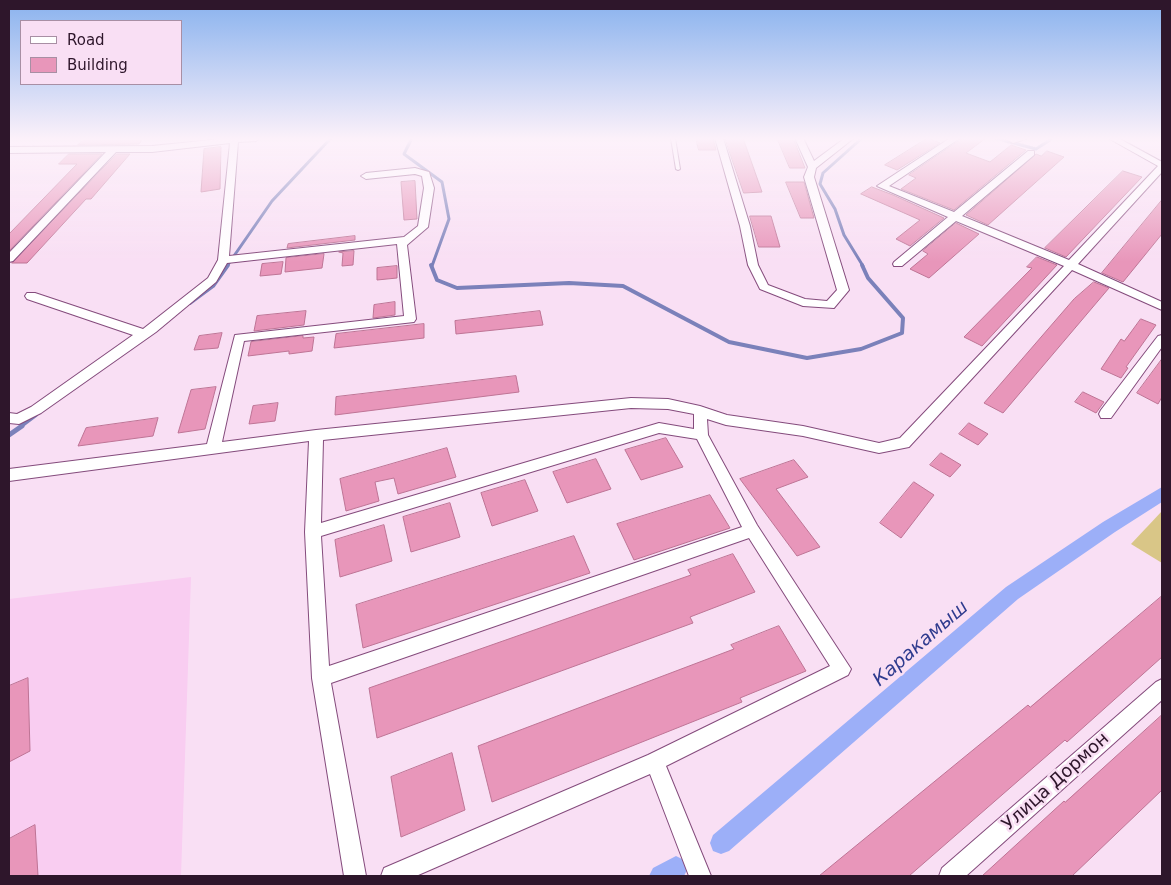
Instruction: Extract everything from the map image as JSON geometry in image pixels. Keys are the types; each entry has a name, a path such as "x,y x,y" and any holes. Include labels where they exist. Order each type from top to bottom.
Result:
{"street":[{"path":"9,259 85,179"},
{"path":"9,418 19,418 36,410 144,332 152,329 212,280 222,260 226,245 231,179"},
{"path":"212,449 238,338 410,318 402,244 423,227 429,188 427,179"},
{"path":"731,179 745,226 753,265 764,287 803,302 830,305 844,290 810,179"},
{"path":"892,179 882,186 1071,265 1162,306"},
{"path":"898,264 999,179"},
{"path":"9,475 316,435 631,404 668,404 700,411 726,420 803,431 879,448 904,443 1150,179"},
{"path":"222,260 407,240"},
{"path":"31,296 132,331 144,332"},
{"path":"1106,414 1162,339"},
{"path":"392,876 655,762 842,670 752,530 701,435 700,411"},
{"path":"313,532 659,428 701,435"},
{"path":"316,435 313,532 321,678 355,876"},
{"path":"321,678 752,530"},
{"name":"Улица Дормон","path":"950,876 1162,688"},
{"path":"655,762 700,876"}],"shaded area":[{"path":"1162,511 1162,563 1131,544"},
{"path":"191,577 181,876 9,876 9,599"}],"building":[{"path":"62,179 78,179 9,251 9,234"},
{"path":"93,179 108,179 91,199 86,199 27,263 12,263"},
{"path":"202,179 220,179 220,189 201,192"},
{"path":"739,179 758,179 762,192 744,193"},
{"path":"914,179 991,179 954,210 901,189"},
{"path":"1007,179 1039,179 988,225 966,215"},
{"path":"1115,179 1140,179 1066,257 1045,248"},
{"path":"415,181 417,219 404,220 401,182"},
{"path":"786,182 804,182 814,218 801,218"},
{"path":"872,187 944,218 910,246 896,239 920,220 861,194"},
{"path":"1162,200 1162,234 1123,282 1102,273"},
{"path":"750,216 771,216 780,247 759,247"},
{"path":"956,223 979,234 929,278 910,269 928,254 923,251"},
{"path":"355,236 355,240 287,248 288,244"},
{"path":"354,251 353,265 342,266 343,253 339,252"},
{"path":"324,254 322,268 285,272 286,258"},
{"path":"1037,257 1057,265 982,346 964,337 1032,268 1027,267"},
{"path":"283,262 281,274 260,276 262,264"},
{"path":"397,266 397,278 377,280 377,268"},
{"path":"1094,282 1109,288 1003,413 984,403 1074,299"},
{"path":"395,302 395,315 373,318 374,305"},
{"path":"306,311 304,325 254,331 257,316"},
{"path":"540,311 543,325 456,334 455,321"},
{"path":"1141,319 1156,325 1126,367 1128,368 1121,378 1101,369 1121,339 1124,341"},
{"path":"424,324 424,338 334,348 336,334"},
{"path":"222,333 218,348 194,350 199,336"},
{"path":"303,336 303,338 314,337 312,351 289,354 289,351 248,356 251,342"},
{"path":"1162,359 1162,397 1158,404 1137,393"},
{"path":"516,376 519,392 335,415 336,397"},
{"path":"216,387 205,429 178,433 191,390"},
{"path":"1083,392 1104,402 1096,413 1075,402"},
{"path":"278,403 275,421 249,424 253,406"},
{"path":"158,418 153,436 78,446 86,428"},
{"path":"969,423 988,434 978,445 959,434"},
{"path":"666,438 683,467 641,480 625,450"},
{"path":"447,448 456,477 398,494 394,478 375,482 379,501 346,511 340,479"},
{"path":"941,453 961,465 950,477 930,465"},
{"path":"596,459 611,489 567,503 553,472"},
{"path":"794,460 808,477 776,489 820,547 797,556 740,479"},
{"path":"525,480 538,511 492,526 481,493"},
{"path":"914,482 934,495 901,538 880,523"},
{"path":"710,495 730,528 634,560 617,524"},
{"path":"450,503 460,537 411,552 403,517"},
{"path":"384,525 392,561 340,577 335,540"},
{"path":"574,536 590,573 363,648 356,605"},
{"path":"733,554 755,592 690,617 693,623 377,738 369,688 691,575 688,570"},
{"path":"1162,596 1162,657 1067,742 1065,740 909,876 819,876 1028,705 1030,707"},
{"path":"779,626 806,671 740,698 742,702 492,802 478,746 734,649 731,645"},
{"path":"28,678 30,751 9,762 9,686"},
{"path":"1162,715 1162,790 1072,876 982,876 1064,801"},
{"path":"452,753 465,810 401,837 391,777"},
{"path":"35,825 38,876 9,876 9,839"}],"waterway":[{"path":"227,266 272,201 292,179"},
{"path":"432,266 449,219 442,182 438,179"},
{"path":"821,179 820,184 835,209 844,235 863,266"},
{"path":"190,303 213,286 228,265"},
{"path":"431,265 437,280 457,288 569,283 623,286 729,342 807,358 861,349 902,333 903,318 868,278 862,265"},
{"path":"20,427 36,415"},
{"path":"9,435 22,426"},
{"name":"Каракамыш","path":"721,843 1012,593 1109,527 1162,494"},
{"name":"Каракамыш","path":"661,876 676,868"}]}
